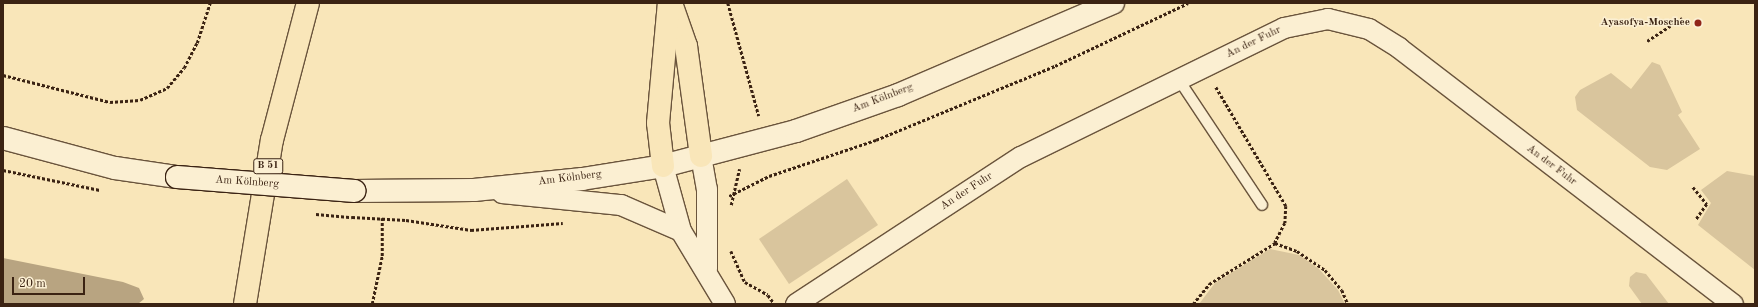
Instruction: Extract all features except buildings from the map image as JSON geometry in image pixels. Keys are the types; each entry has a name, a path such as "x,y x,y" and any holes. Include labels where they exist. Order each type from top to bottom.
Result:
{"highway":[{"name":"B 51","path":"246,304 254,242 272,140 297,38 308,3"},
{"path":"297,38 317,3"},
{"path":"670,3 686,46 701,156"},
{"path":"663,166 658,123 670,3"},
{"path":"230,304 254,242"}],"main road":[{"name":"Am Kölnberg","path":"3,138 115,168 177,177 354,191 474,190 582,179 663,166 744,145 898,95 1113,3"}],"street":[{"name":"An der Fuhr","path":"796,304 1021,157 1284,28 1328,20 1369,29 1399,48 1733,304"},
{"path":"701,156 707,189 707,269"},
{"path":"663,166 682,231 707,269 725,304"},
{"path":"474,190 621,205 682,231"}],"lane":[{"path":"1179,80 1262,205"}],"path":[{"path":"3,75 110,102 140,100 167,88 184,68 197,43 210,3"},
{"path":"728,3 765,139"},
{"path":"734,196 769,176 876,140 1055,66 1188,3"},
{"path":"1647,41 1682,18"},
{"path":"730,208 734,196 744,145"},
{"path":"1693,187 1707,204 1696,220"},
{"path":"372,304 382,256 382,218"},
{"path":"1193,304 1209,284 1274,243"},
{"path":"731,246 745,282 768,295 774,304"}],"shaded area":[{"path":"1652,62 1660,65 1682,112 1678,115 1700,149 1667,170 1650,167 1577,110 1575,97 1580,90 1611,73 1631,89"},
{"path":"1727,171 1755,176 1755,270 1698,225 1711,203 1701,190"},
{"path":"847,179 878,225 789,284 759,239"},
{"path":"1270,249 1299,255 1319,269 1338,290 1345,304 1199,304 1215,283"},
{"path":"3,258 123,282 139,288 144,299 138,304 3,304"},
{"path":"1636,272 1646,274 1669,304 1642,304 1629,286 1630,277"}],"place":[{"name":"Ayasofya-Moschee","path":"1698,23"}]}
